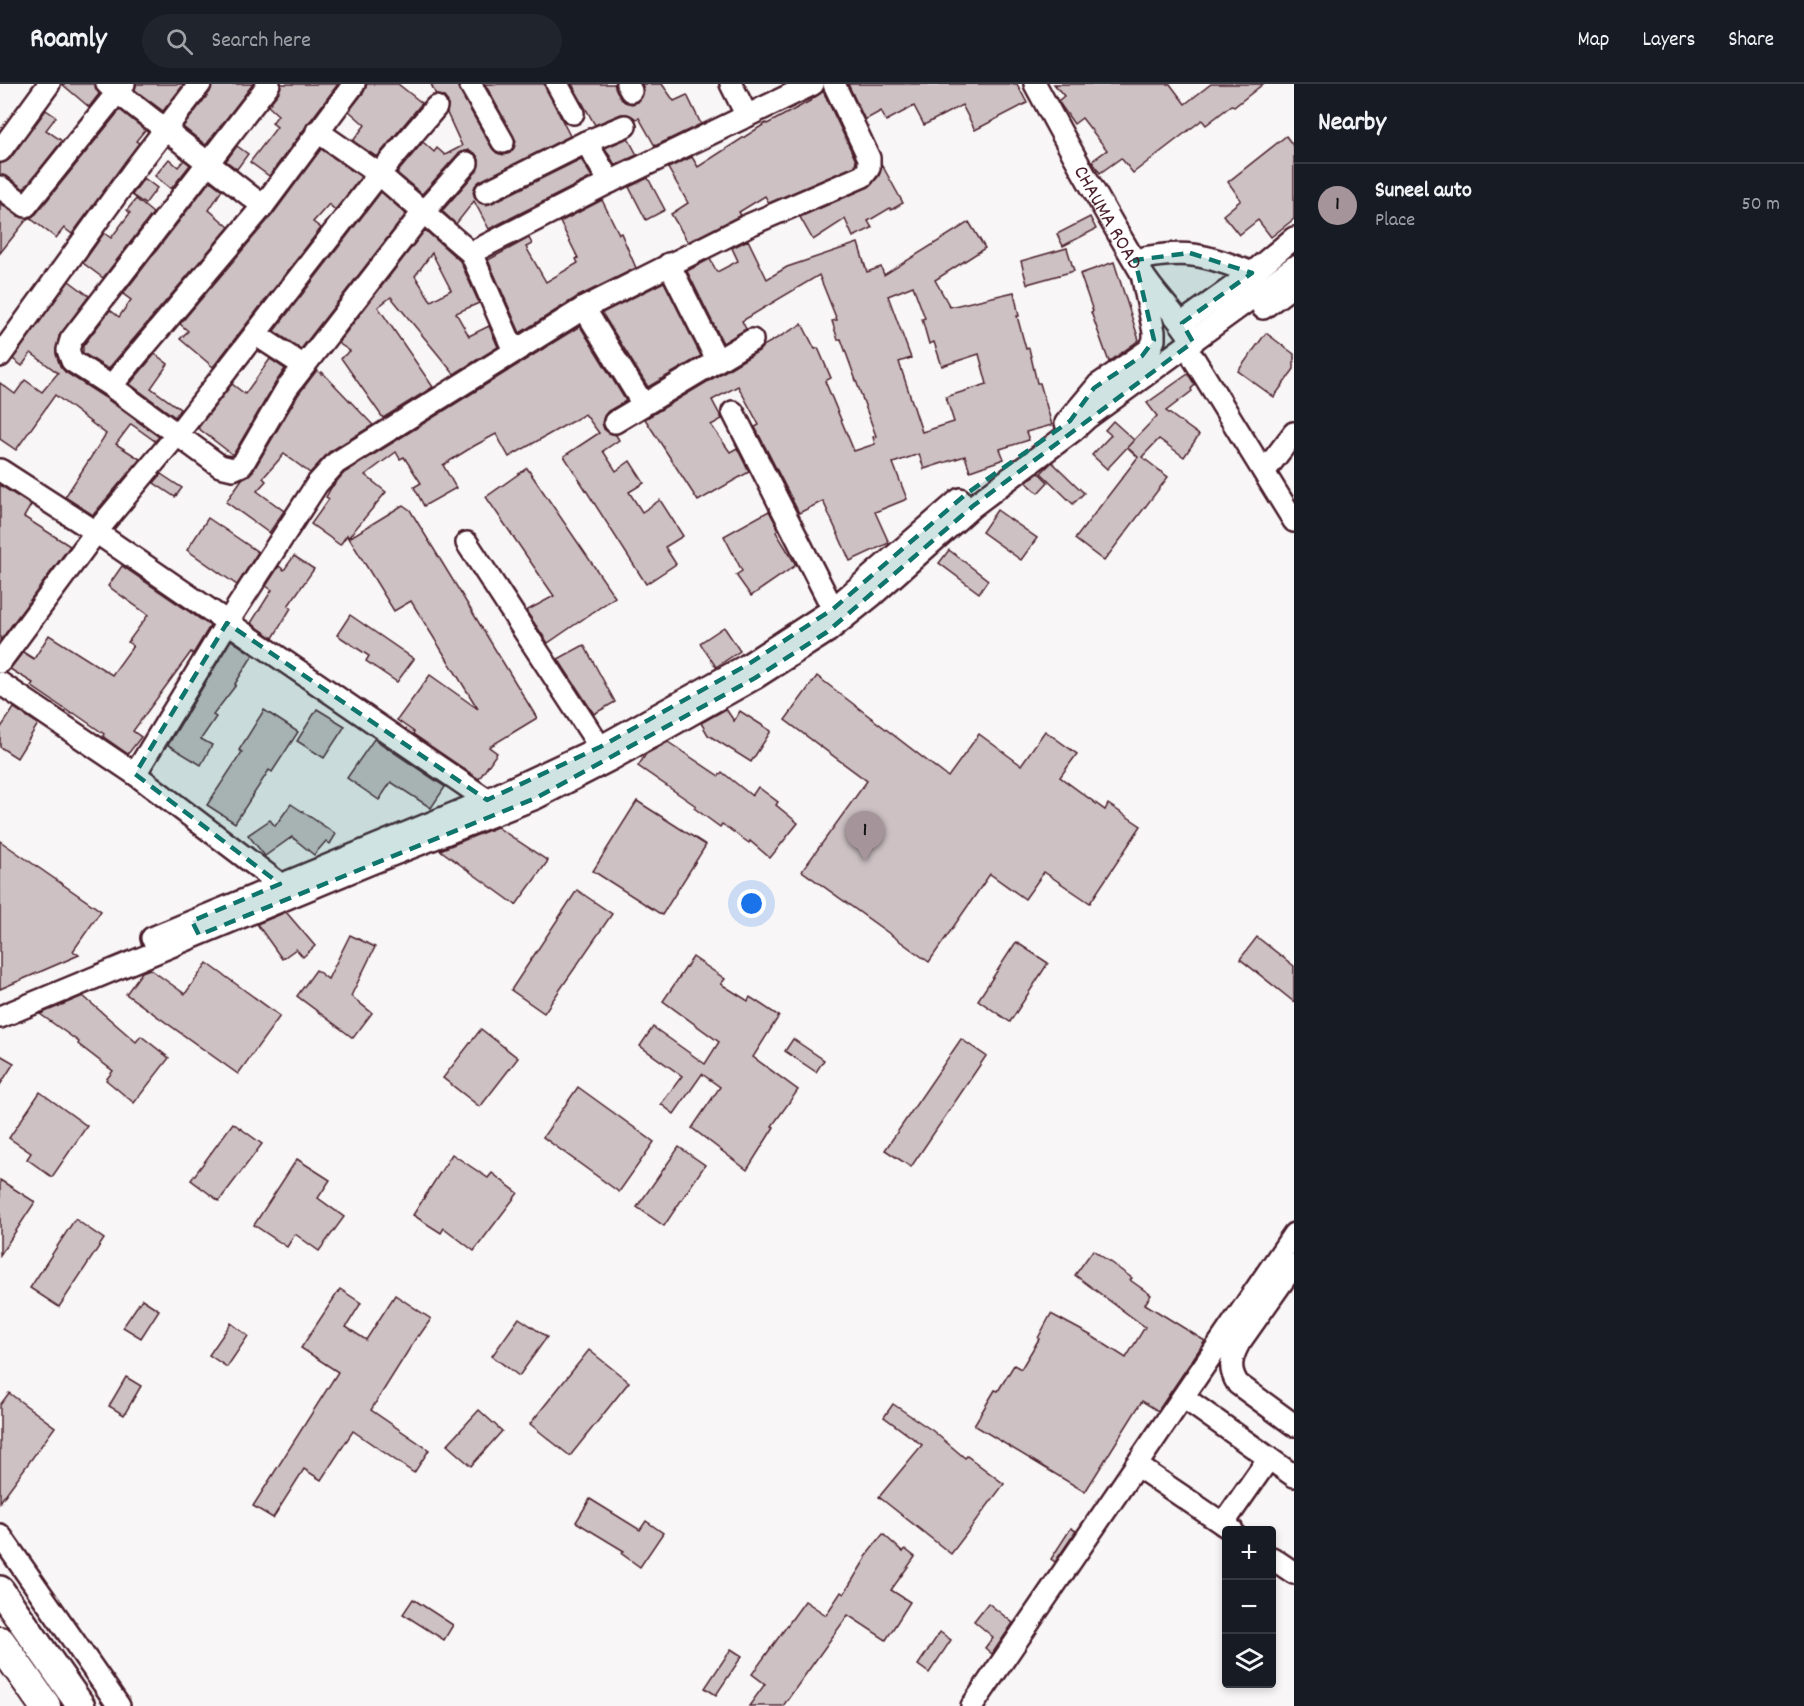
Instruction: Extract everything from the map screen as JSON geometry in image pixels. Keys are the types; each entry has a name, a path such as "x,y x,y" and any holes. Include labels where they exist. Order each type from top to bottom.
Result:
{"highway":[{"path":"0,1642 45,1706"}],"main road":[{"path":"0,1590 81,1706"}],"street":[{"path":"0,151 49,84"},
{"path":"0,356 200,84"},
{"path":"269,84 71,340 68,350 72,361 111,386 176,436 220,466 232,469 242,465 287,388 425,209 467,163"},
{"path":"111,386 263,206 354,84"},
{"path":"470,84 503,142"},
{"path":"557,84 573,114"},
{"path":"731,84 747,116"},
{"path":"471,253 813,84"},
{"path":"135,774 227,623 327,472 336,463 585,308 749,225 863,176 869,168 869,158 834,84"},
{"name":"CHAUMA ROAD","path":"1035,84 1089,186 1139,267 1182,323 1193,351 1294,521"},
{"path":"0,187 26,206 116,87 165,129 263,206"},
{"path":"0,662 96,532 176,436 379,174 436,107"},
{"path":"486,192 586,142 625,126"},
{"path":"317,131 425,209 471,253 514,351"},
{"path":"586,142 610,183"},
{"path":"1182,323 1251,273 1294,238"},
{"path":"0,1003 195,928 491,807 600,747 751,672 835,626 973,506 1076,424 1098,385 1150,349 1154,340 1154,332 1139,267 1163,254 1190,254 1227,263 1251,273"},
{"path":"669,264 717,360"},
{"path":"1193,351 1227,317 1294,267"},
{"path":"0,470 96,532 491,807 536,798 610,760 751,672 832,609 966,494 1294,285"},
{"path":"585,308 643,404"},
{"path":"255,334 304,366"},
{"path":"615,422 752,340"},
{"path":"733,412 832,609"},
{"path":"1264,472 1294,433"},
{"path":"467,543 600,747"},
{"path":"0,682 135,774 284,891"},
{"path":"0,1017 195,928"},
{"path":"972,1706 1294,1234"},
{"path":"1294,1265 1239,1343 1232,1355 1231,1365 1232,1375 1238,1384 1294,1425"},
{"path":"1183,1397 1294,1476"},
{"path":"1229,1526 1269,1458"},
{"path":"1136,1465 1227,1526"},
{"path":"0,1535 119,1706"}],"highlighted area":[{"path":"1190,253 1252,273 1182,323 1193,342 973,506 827,632 755,678 536,798 199,935 192,921 280,884 135,774 227,623 487,800 600,747 747,665 833,609 966,494 1070,421 1094,388 1142,356 1154,340 1135,260"}],"building":[{"path":"62,84 95,84 99,94 89,107"},
{"path":"136,84 184,84 163,111 135,90"},
{"path":"213,84 253,84 206,145 183,127 210,92"},
{"path":"281,84 338,84 269,176 250,162 277,127 272,123 278,115 268,106 279,92"},
{"path":"367,84 398,84 422,103 377,157 353,141 365,125 349,111 364,92"},
{"path":"431,84 457,84 492,148 497,153 504,155 510,153 516,141 485,84 544,84 570,136 480,181 473,192 480,203 486,205 492,203 581,159 592,177 489,229 474,201 456,224 442,211 477,171 479,160 475,153 469,150 458,154 422,194 397,173 423,142 434,152 437,148 445,155 462,146 447,113 448,102 444,97 436,95"},
{"path":"572,84 614,84 620,98 632,104 638,102 642,97 644,90 642,84 662,84 674,101 687,95 701,124 655,146 639,118 621,114 595,125"},
{"path":"848,84 1017,84 1027,103 975,130 962,105 924,125 914,106 886,121 881,111 865,120"},
{"path":"1054,84 1170,84 1185,104 1211,84 1263,84 1206,125 1202,120 1133,173 1121,158 1100,173 1092,161 1107,150 1082,118 1074,124 1058,101 1064,96"},
{"path":"823,91 856,161 855,166 769,203 765,196 739,212 741,215 688,242 671,214 688,203 668,168 692,157 698,167 766,123 810,101"},
{"path":"46,110 56,117 46,130 62,141 24,189 0,174 0,164 10,159"},
{"path":"120,110 145,130 136,141 139,143 72,234 64,228 56,238 30,218 36,214"},
{"path":"1286,136 1294,147 1294,219 1271,237 1258,220 1239,235 1223,215 1241,200 1228,182"},
{"path":"628,138 637,155 615,165 605,148"},
{"path":"237,146 248,154 237,169 226,161"},
{"path":"321,149 361,177 335,210 329,204 313,222 321,228 213,367 180,339 188,331 180,324 273,214"},
{"path":"169,159 178,167 184,160 190,165 171,189 155,176"},
{"path":"882,165 903,203 868,221 872,228 853,237 845,219 813,240 800,217 869,187 879,176"},
{"path":"144,178 157,188 145,204 132,195"},
{"path":"648,178 665,210 646,220 629,187"},
{"path":"210,181 222,190 209,210 229,227 108,369 83,353 83,346 110,310 119,317 131,300 123,294"},
{"path":"381,192 406,214 301,349 274,331"},
{"path":"136,199 153,213 103,278 83,263 104,233 111,238 130,213 127,210"},
{"path":"602,200 619,234 621,233 636,268 577,297 520,333 488,260 529,238 532,244 526,247 546,282 578,263 576,259 578,258 560,222"},
{"path":"0,203 18,216 28,218 0,253"},
{"path":"1090,217 1096,229 1063,246 1057,234"},
{"path":"969,222 985,248 935,280 950,307 1014,292 1019,316 1017,316 1026,349 1029,348 1037,383 1040,383 1052,425 1026,432 1029,440 1000,449 1004,459 970,471 965,456 924,469 919,454 893,463 907,499 875,512 889,543 850,561 823,501 799,513 755,427 759,425 738,386 712,400 722,419 711,425 730,452 737,448 749,472 698,501 645,419 802,324 815,349 818,348 831,378 825,381 854,451 875,444 873,437 876,436 841,339 838,340 832,321 837,320 819,275 742,321 746,329 723,343 687,271 710,259 717,272 738,261 732,248 748,240 767,279 787,267 858,243 867,272 881,267 884,275","holes":["913,286 925,318 922,319 929,344 934,342 942,366 979,354 987,384 946,397 954,422 922,432 899,362 911,358 888,296"]},
{"path":"425,230 460,261 479,303 456,313 469,336 489,326 498,347 454,374 391,297 378,307 433,387 383,418 341,358 350,351 338,343","holes":["432,253 451,290 431,301 415,276"]},
{"path":"1067,248 1074,271 1027,284 1021,261"},
{"path":"1114,262 1139,340 1109,362 1080,274"},
{"path":"69,281 89,296 59,336 56,354 60,366 65,372 159,437 155,441 131,424 116,444 140,459 93,515 65,497 106,434 55,395 16,450 0,439 0,383 15,394 25,380 42,392 58,373 31,353 22,366 13,359"},
{"path":"664,282 701,356 648,387 602,313"},
{"path":"580,326 626,401 608,411 604,416 602,423 604,429 616,435 619,440 603,451 616,471 630,461 644,483 629,492 642,512 660,500 683,536 665,547 676,564 646,584 564,456 599,433 585,414 509,457 496,434 474,446 443,465 456,488 424,506 414,487 421,483 404,457 400,459 396,452 365,475 386,492 340,545 311,524 329,499 326,497 331,488 344,473"},
{"path":"1266,333 1294,354 1294,369 1274,397 1238,371"},
{"path":"155,354 168,364 151,388 180,409 175,417 130,384"},
{"path":"270,359 285,369 233,455 198,428 232,384 245,394"},
{"path":"317,370 321,374 322,372 373,425 329,452 310,473 284,454 263,478 266,481 257,491 284,511 269,533 226,502 242,479 253,471 298,395"},
{"path":"1188,374 1195,385 1192,391 1166,411 1199,435 1184,457 1159,439 1142,457 1168,477 1104,561 1075,539 1138,457 1127,447 1157,416 1147,403"},
{"path":"1113,421 1134,440 1107,469 1092,455 1111,435 1105,430"},
{"path":"1052,462 1084,493 1073,504 1041,473"},
{"path":"527,468 615,597 548,643 526,611 554,596 486,497"},
{"path":"1039,473 1048,482 1038,493 1026,482"},
{"path":"161,474 182,488 175,497 154,483"},
{"path":"0,485 31,505 24,517 70,546 0,641"},
{"path":"403,505 410,510 537,718 489,747 497,753 479,779 413,734 414,732 397,720 430,675 478,709 411,601 394,611 349,538"},
{"path":"997,510 1037,538 1021,560 982,532"},
{"path":"769,511 779,530 776,532 796,565 751,596 736,575 742,571 724,536"},
{"path":"208,518 258,552 237,585 187,550"},
{"path":"949,550 988,580 979,593 939,563"},
{"path":"294,556 314,569 288,606 291,608 273,638 251,623 272,590 266,586 279,566 284,570"},
{"path":"122,566 210,626 193,654 191,652 133,731 141,737 128,754 105,738 104,734 31,686 33,683 10,669 23,652 34,659 49,635 112,675 133,646 128,642 148,615 108,586"},
{"path":"350,615 414,659 397,682 366,661 369,656 337,635"},
{"path":"724,627 740,651 716,667 700,643"},
{"path":"231,640 253,655 236,685 213,715 216,717 201,739 212,745 201,765 168,745"},
{"path":"584,645 615,702 594,714 558,659"},
{"path":"817,676 948,777 979,734 1021,765 1045,731 1077,754 1060,777 1105,810 1108,804 1141,826 1090,903 1044,872 1025,899 990,874 929,962 802,871 867,781 785,720"},
{"path":"14,708 38,724 17,758 0,747 0,729"},
{"path":"317,709 345,726 324,758 297,741"},
{"path":"726,709 734,721 740,711 771,731 751,762 708,735 701,723"},
{"path":"264,710 298,732 272,772 269,770 235,823 207,805 242,752 239,750"},
{"path":"374,739 445,787 431,808 391,782 379,800 347,778"},
{"path":"668,742 719,776 722,772 752,796 758,787 778,802 776,805 798,823 770,858 750,841 749,843 722,824 720,827 694,808 696,806 638,766 646,754"},
{"path":"637,801 706,845 662,915 593,871"},
{"path":"291,804 336,834 330,844 326,841 314,855 292,837 265,856 248,835 270,820 275,826"},
{"path":"497,827 548,861 516,905 440,850"},
{"path":"0,841 101,911 73,951 79,955 0,989"},
{"path":"577,890 612,914 544,1013 511,990"},
{"path":"286,912 315,946 303,957 296,949 282,959 257,924"},
{"path":"350,935 375,947 351,996 372,1013 353,1038 297,996 316,970 328,979"},
{"path":"1257,937 1294,966 1294,1002 1240,959"},
{"path":"1016,942 1048,963 1010,1022 978,1000"},
{"path":"693,957 725,979 721,984 748,1001 750,997 779,1016 753,1057 798,1090 772,1126 774,1127 747,1170 692,1128 720,1087 702,1074 674,1114 661,1104 682,1076 640,1046 653,1027 705,1064 719,1042 663,1001"},
{"path":"207,963 280,1016 238,1074 126,994 142,972 150,969 185,994"},
{"path":"83,996 136,1042 141,1036 169,1058 134,1103 106,1080 113,1071 78,1044 79,1042 40,1014"},
{"path":"481,1029 518,1058 480,1107 443,1078"},
{"path":"793,1039 824,1060 816,1072 785,1051"},
{"path":"961,1039 986,1056 911,1167 885,1150"},
{"path":"0,1055 14,1063 0,1085"},
{"path":"578,1087 654,1142 619,1192 543,1137"},
{"path":"40,1092 87,1126 52,1177 27,1159 31,1153 9,1138"},
{"path":"233,1123 262,1144 219,1201 191,1180"},
{"path":"679,1147 705,1165 664,1226 637,1207"},
{"path":"452,1154 488,1178 492,1173 518,1193 474,1251 444,1228 441,1233 413,1215"},
{"path":"297,1159 330,1180 318,1198 344,1217 319,1251 295,1234 287,1247 254,1225"},
{"path":"0,1180 35,1202 0,1255"},
{"path":"75,1219 104,1239 59,1307 30,1288"},
{"path":"1093,1250 1151,1295 1145,1304 1205,1341 1158,1411 1142,1401 1085,1492 974,1425 995,1390 998,1391 1014,1365 1021,1369 1051,1314 1126,1358 1145,1327 1075,1275"},
{"path":"340,1289 361,1303 346,1327 366,1340 395,1295 431,1319 418,1335 371,1410 429,1450 414,1473 353,1431 321,1480 304,1469 273,1518 253,1506 338,1372 301,1348"},
{"path":"142,1299 159,1310 141,1338 123,1327"},
{"path":"519,1318 547,1337 519,1376 492,1356"},
{"path":"231,1323 248,1336 227,1367 209,1355"},
{"path":"589,1350 629,1382 570,1456 530,1424"},
{"path":"126,1377 141,1386 124,1415 109,1406"},
{"path":"9,1393 55,1427 0,1502 0,1405"},
{"path":"893,1404 1004,1484 951,1554 879,1497 922,1445 884,1417"},
{"path":"479,1410 502,1431 471,1466 447,1445"},
{"path":"590,1499 640,1530 646,1521 663,1533 640,1567 622,1554 624,1551 576,1522"},
{"path":"1071,1528 1076,1531 1055,1562 1051,1559"},
{"path":"883,1534 903,1552 905,1549 915,1557 891,1590 910,1602 886,1640 848,1615 783,1706 749,1706 765,1684 752,1674 805,1601 826,1615 841,1592 844,1594 865,1557"},
{"path":"413,1599 453,1625 444,1640 403,1614"},
{"path":"988,1603 1013,1623 992,1654 985,1648 993,1637 974,1621"},
{"path":"940,1632 951,1640 929,1673 918,1665"},
{"path":"731,1649 742,1656 716,1695 705,1688"}],"place":[{"name":"Suneel auto","path":"865,861"}]}
